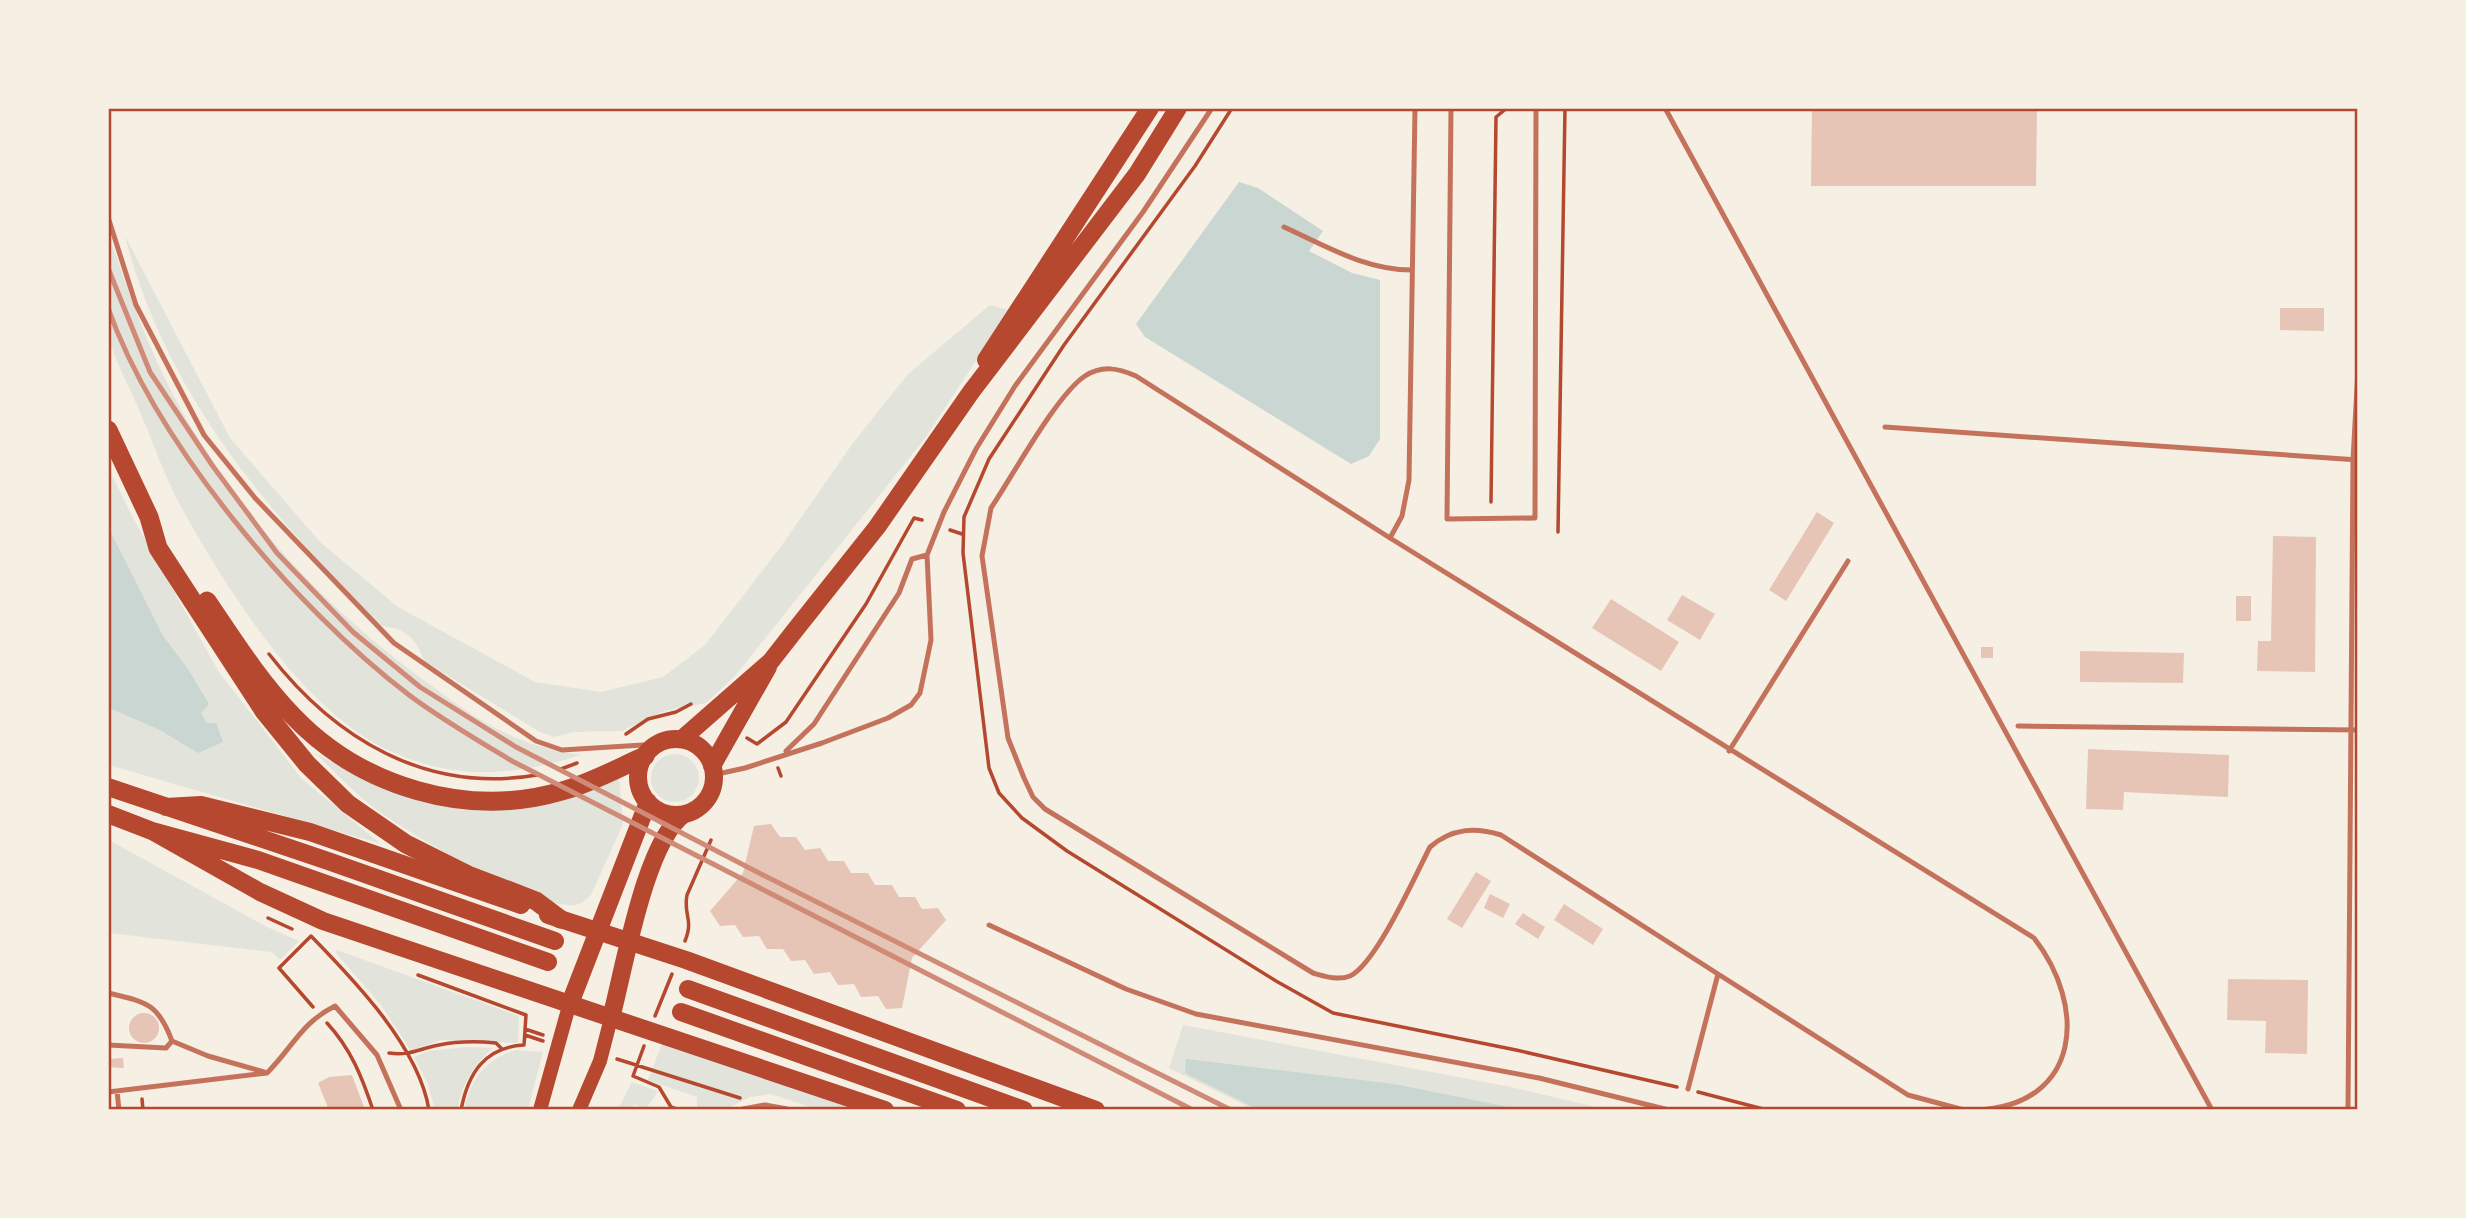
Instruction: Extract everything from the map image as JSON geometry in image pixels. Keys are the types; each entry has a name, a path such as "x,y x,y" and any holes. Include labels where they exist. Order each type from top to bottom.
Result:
{"highway":[{"path":"108,430 149,517 158,548 239,674 286,740 329,787 372,824 406,844 468,876 536,901 560,919"},
{"path":"149,517 170,542 233,640 282,704 320,741 363,769 421,793 466,801 513,800 560,792 652,750"}],"main road":[{"path":"971,392 1009,321 1150,108"},
{"path":"579,1110 602,1054 638,908 665,833 673,822 695,810 707,799 712,770 771,661 877,527 971,392 1137,174 1178,108"},
{"path":"684,814 664,813 648,802 639,784 638,775 652,750 682,739 771,661"},
{"path":"682,739 699,747 712,770"},
{"path":"108,788 555,941"},
{"path":"540,1110 551,1041 569,1006 648,802"},
{"path":"166,807 201,804 310,832 678,958 1096,1110"},
{"path":"108,814 152,831 258,860 548,962"},
{"path":"152,831 260,892 323,921 569,1006 885,1110"},
{"path":"688,989 1024,1110"},
{"path":"681,1012 957,1110"}],"street":[{"path":"743,1110 765,1106 787,1110"}],"lane":[{"path":"712,770 745,768 888,718 911,705 920,693 931,639 928,555 944,512 976,449 1015,386 1143,212 1212,108"},
{"path":"1391,538 1402,516 1409,480 1415,108"},
{"path":"1451,108 1447,519 1535,518 1536,108"},
{"path":"1665,108 2212,1110"},
{"path":"108,217 136,305 204,435 255,498 394,643 536,741 562,750 607,746 652,750"},
{"path":"1284,227 1362,263 1392,270 1412,270"},
{"path":"1964,1110 1908,1095 1501,835 1481,829 1443,836 1430,847 1367,964 1349,977 1332,978 1312,973 1045,808 1033,797 1014,758 982,556 991,508 1064,396 1086,375 1111,367 1136,376 1729,751 2034,938 2050,959 2062,982 2068,1034 2050,1080 2030,1095 1993,1109 1978,1110"},
{"path":"2348,1110 2355,730 2357,369"},
{"path":"1885,427 2356,460"},
{"path":"783,754 814,724 899,593 912,559 928,555"},
{"path":"1729,751 1848,561"},
{"path":"2018,726 2355,730"},
{"path":"989,925 1115,984 1196,1014 1539,1078 1670,1110"},
{"path":"1688,1089 1718,974"},
{"path":"108,993 147,1002 163,1018 172,1041 208,1056 267,1073"},
{"path":"108,1092 267,1073 283,1057 299,1031 319,1014 335,1006 377,1055 401,1110"},
{"path":"108,1045 166,1048 172,1041"},
{"path":"117,1091 119,1110"},
{"path":"2011,1102 2015,1110"}],"path":[{"path":"1233,108 1195,166 1064,345 989,459 964,517 962,534 989,768 999,793 1022,818 1067,851 1276,981 1333,1013 1516,1050 1767,1110"},
{"path":"1491,502 1496,117 1507,108"},
{"path":"1558,532 1565,108"},
{"path":"766,740 786,722 866,604 914,517 922,520"},
{"path":"950,530 962,534"},
{"path":"261,643 313,705 359,741 392,758 477,778 545,773"},
{"path":"648,719 676,712 694,703"},
{"path":"557,771 607,746"},
{"path":"654,1020 691,926 685,905 687,895 711,840"},
{"path":"311,936 383,1016 418,1072 429,1110"},
{"path":"525,1029 551,1041"},
{"path":"461,1110 476,1069 501,1048 524,1045 525,1035 551,1041"},
{"path":"377,1055 386,1052 406,1056 455,1042 496,1043 501,1048"},
{"path":"645,1043 633,1076 659,1087 671,1107 679,1110"},
{"path":"602,1054 765,1106"}],"shaded area":[{"path":"1239,182 1258,188 1323,231 1309,251 1352,273 1380,280 1380,439 1369,456 1351,464 1145,337 1136,324"},
{"path":"108,233 145,333 182,411 237,497 303,575 377,644 475,716 533,744 581,755 532,767 485,772 462,771 414,761 390,751 358,732 327,707 297,677 243,609 180,505 119,366 107,329"},
{"path":"125,236 230,438 321,543 398,607 535,682 601,692 663,677 705,645 782,545 853,443 908,374 990,305 1009,310 926,437 735,676 706,703 664,711 622,731 574,732 554,737 540,732 424,661 414,641 404,632 382,626 261,495 194,399 166,348 143,294"},
{"path":"108,467 133,518 219,672 302,779 381,844 109,765"},
{"path":"108,527 163,636 188,669 209,704 201,713 207,723 216,723 223,742 198,753 160,730 109,708"},
{"path":"315,753 368,781 405,796 467,808 530,807 591,791 619,778 623,824 591,895 576,905 556,903 503,883 412,833 365,801"},
{"path":"675,754 692,761 699,778 692,795 675,802 658,795 651,778 658,761"},
{"path":"109,840 267,927 299,941 280,960 272,952 109,933"},
{"path":"337,950 519,1016 518,1043 441,1040 411,1051 381,1005 335,952"},
{"path":"1183,1025 1511,1087 1604,1109 1253,1109 1169,1068"},
{"path":"662,1043 859,1109 816,1109 771,1094 750,1097 726,1109 697,1109 697,1097 648,1080"},
{"path":"466,1047 493,1048 470,1075 462,1091 458,1109 435,1109 427,1082 414,1057 428,1051"},
{"path":"516,1050 543,1052 528,1109 464,1109 471,1088 481,1071 496,1059"},
{"path":"1186,1059 1394,1084 1518,1109 1257,1109 1185,1073"},
{"path":"632,1082 658,1091 646,1109 634,1104 631,1109 618,1109"}],"building":[{"path":"1812,108 2037,108 2036,186 1811,186"},
{"path":"2280,308 2324,308 2324,331 2280,330"},
{"path":"1817,512 1834,523 1786,601 1769,590"},
{"path":"2273,536 2316,537 2315,672 2257,671 2258,641 2271,641"},
{"path":"1682,595 1715,614 1700,640 1667,620"},
{"path":"2236,596 2251,596 2251,621 2236,621"},
{"path":"1611,599 1679,642 1661,671 1592,628"},
{"path":"1981,647 1993,647 1993,658 1981,658"},
{"path":"2080,651 2184,653 2183,683 2080,682"},
{"path":"2088,749 2229,755 2228,797 2124,792 2123,810 2086,809"},
{"path":"771,824 780,837 796,837 805,850 820,848 828,861 844,861 851,873 868,873 875,885 892,885 899,897 915,897 922,909 938,908 946,920 912,958 902,1008 886,1009 878,996 861,997 854,984 838,985 830,972 814,974 805,960 791,961 783,949 767,949 759,936 743,937 735,925 720,926 710,911 743,873 754,826"},
{"path":"1476,872 1491,881 1462,928 1447,919"},
{"path":"1490,894 1510,904 1503,918 1484,908"},
{"path":"1564,904 1603,929 1593,945 1554,920"},
{"path":"1523,913 1545,927 1538,939 1515,924"},
{"path":"2228,979 2308,980 2307,1054 2265,1053 2266,1021 2227,1020"},
{"path":"144,1013 155,1017 159,1028 155,1039 144,1043 133,1039 129,1028 133,1017"},
{"path":"123,1058 124,1068 108,1067 108,1059"},
{"path":"352,1075 365,1110 329,1110 318,1083 329,1077"}],"railway":[{"path":"108,268 150,372 212,465 277,553 353,632 420,687 516,747 761,874 1231,1110"},
{"path":"108,308 130,360 160,414 194,467 234,520 320,617 409,695 512,761 1193,1110"}]}
